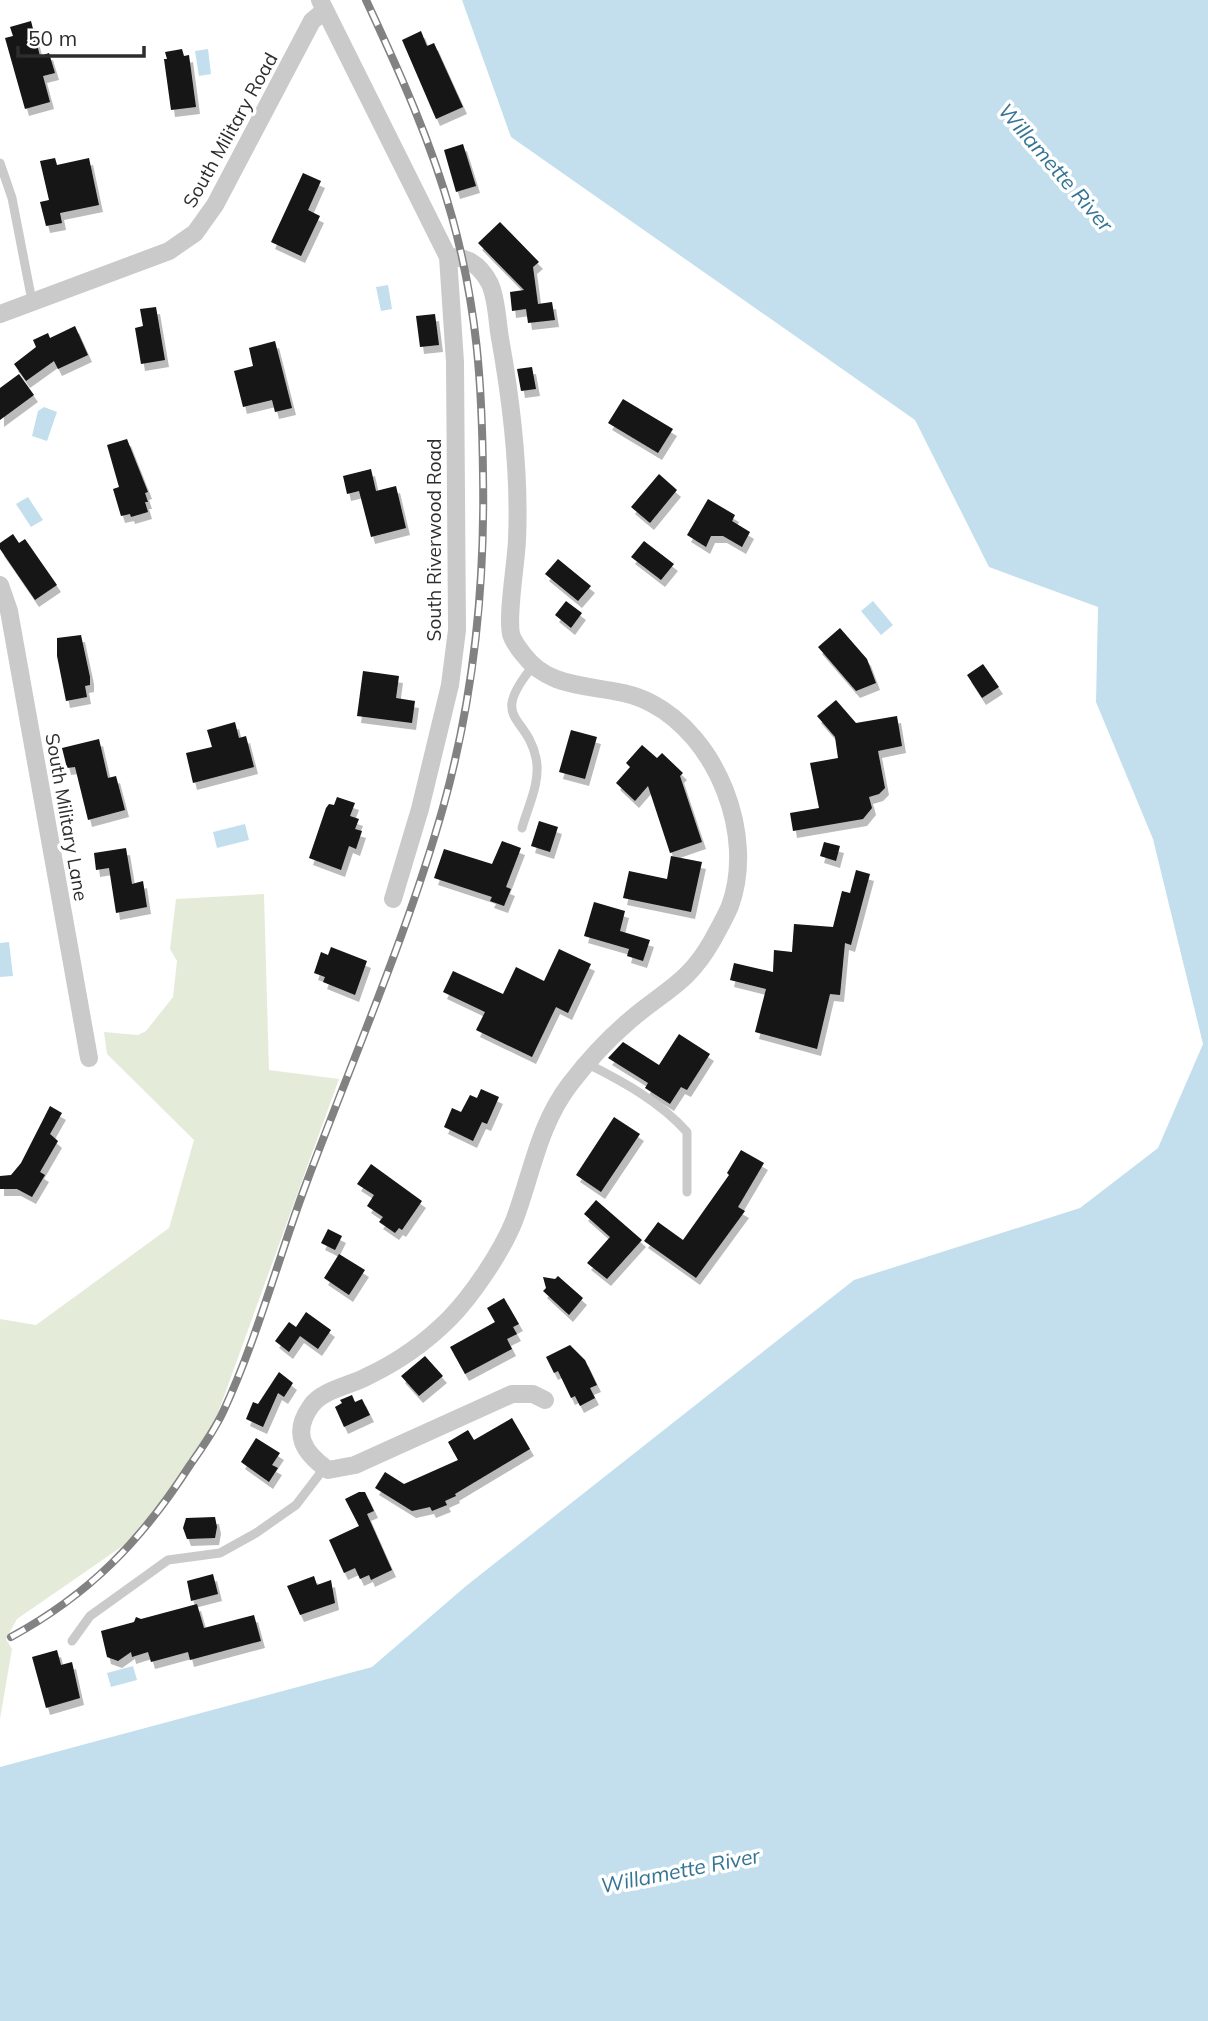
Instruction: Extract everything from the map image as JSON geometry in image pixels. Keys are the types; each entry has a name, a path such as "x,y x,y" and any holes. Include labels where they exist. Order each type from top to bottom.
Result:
{"street":[{"name":"South Riverwood Road","path":"322,5 448,257 455,362 457,630 450,685 426,784 393,899"},
{"name":"South Military Road","path":"0,314 154,257 195,233 215,205 322,5"},
{"path":"448,257 461,256 471,261 492,289 514,419 517,537 511,633 533,666 554,681 625,692 672,716 698,741 723,785 735,824 736,866 731,904 710,944 685,980 629,1021 570,1084 542,1129 513,1222 479,1281 450,1318 406,1354 368,1377 321,1396 312,1404 301,1426 303,1447 310,1457 328,1470 355,1465 512,1394 533,1394 545,1400"},
{"name":"South Military Lane","path":"0,585 9,611 89,1058"}],"lane":[{"path":"0,163 12,198 32,301"},
{"path":"522,828 536,780 537,760 513,717 512,706 517,687 533,666"},
{"path":"589,1064 627,1084 674,1117 687,1132 687,1192"},
{"path":"72,1641 90,1616 168,1560 220,1553 256,1533 296,1505 325,1467"}],"green space":[{"path":"264,894 269,1070 339,1079 211,1432 180,1485 143,1532 17,1619 6,1639 12,1649 0,1719 0,1319 36,1325 169,1228 194,1140 107,1054 104,1032 138,1035 146,1031 173,997 177,961 170,949 176,899"}],"water":[{"name":"Willamette River","path":"462,0 1208,0 1208,2021 0,2021 0,1767 372,1667 466,1586 854,1280 1080,1208 1158,1148 1203,1044 1153,839 1096,702 1098,607 989,567 915,420 511,137"},
{"path":"208,49 211,74 199,76 195,51"},
{"path":"388,285 392,309 381,311 376,287"},
{"path":"44,407 57,412 47,441 32,436 38,411"},
{"path":"28,497 43,520 31,527 16,504"},
{"path":"873,601 893,625 881,635 861,611"},
{"path":"245,824 249,840 217,848 213,832"},
{"path":"9,942 13,976 0,977 0,943"},
{"path":"133,1666 137,1680 111,1687 107,1673"}],"building":[{"path":"31,21 40,56 49,53 55,73 43,76 50,102 25,109 5,38 13,36 10,27"},
{"path":"421,31 427,46 434,43 463,107 436,119 402,40"},
{"path":"182,49 184,56 189,55 196,107 171,110 165,52"},
{"path":"463,144 476,186 456,192 444,150"},
{"path":"55,158 57,165 89,158 99,205 60,213 62,223 46,226 40,202 49,200 40,161"},
{"path":"303,173 321,181 308,210 320,216 301,256 271,242"},
{"path":"500,222 539,262 533,267 538,304 552,302 555,320 528,323 526,309 512,311 510,292 524,290 478,243"},
{"path":"156,307 165,360 141,364 135,328 143,326 140,309"},
{"path":"435,314 439,345 420,347 416,316"},
{"path":"75,326 88,355 58,369 54,361 26,381 14,364 36,347 33,340 48,333 50,338"},
{"path":"275,341 292,408 275,412 272,400 243,407 234,371 253,366 249,348"},
{"path":"532,367 536,389 521,391 517,369"},
{"path":"19,374 34,395 0,420 0,388"},
{"path":"623,399 673,429 658,453 608,423"},
{"path":"127,439 148,492 145,493 148,502 145,502 148,512 131,517 130,514 121,516 113,489 119,487 107,445"},
{"path":"371,469 376,491 396,486 406,528 371,537 359,491 347,494 343,476"},
{"path":"659,474 677,490 650,523 631,507"},
{"path":"708,499 735,515 732,521 750,532 742,547 723,536 711,536 706,547 687,535"},
{"path":"13,534 19,543 25,539 57,585 35,600 0,549 0,543"},
{"path":"644,541 674,564 661,580 631,557"},
{"path":"558,559 591,586 578,601 545,574"},
{"path":"566,601 582,613 571,628 555,615"},
{"path":"840,628 867,659 876,683 856,691 818,647"},
{"path":"81,635 90,685 85,686 87,697 66,701 57,656 57,638"},
{"path":"983,664 999,687 982,698 967,675"},
{"path":"363,671 399,676 396,698 415,701 412,723 357,716"},
{"path":"836,700 856,723 897,716 902,746 878,751 885,788 879,794 869,797 872,808 863,819 793,831 790,813 819,808 810,763 838,758 835,737 817,716"},
{"path":"235,722 239,738 246,736 254,767 193,783 186,753 212,747 207,730"},
{"path":"571,730 597,737 585,779 559,772"},
{"path":"99,739 108,778 116,776 125,810 88,820 75,767 67,768 62,748"},
{"path":"642,745 657,758 662,753 683,773 680,776 702,842 670,853 648,786 635,801 616,783 630,767 626,763"},
{"path":"337,797 355,803 350,816 359,819 355,829 362,831 356,849 349,846 341,870 309,858 326,808 329,804 334,805"},
{"path":"539,821 558,827 550,852 531,846"},
{"path":"502,841 521,848 506,887 511,889 504,906 490,901 492,897 434,878 444,849 492,864"},
{"path":"824,842 840,846 836,861 820,856"},
{"path":"126,848 132,884 143,881 147,907 116,913 109,868 96,870 94,853"},
{"path":"671,856 702,862 691,912 623,898 629,871 667,879"},
{"path":"856,870 870,874 851,945 845,943 840,995 830,994 817,1049 755,1032 766,989 730,980 734,963 773,972 774,950 792,952 794,924 833,927 842,891 850,893"},
{"path":"594,902 625,911 620,931 650,940 643,961 627,956 629,949 584,936"},
{"path":"331,947 367,961 355,995 323,982 325,977 314,973 321,952 328,955"},
{"path":"559,949 591,964 568,1013 556,1007 532,1057 476,1030 485,1012 443,992 453,971 503,994 516,967 544,981"},
{"path":"679,1034 710,1054 687,1090 681,1087 670,1104 645,1088 648,1083 608,1058 623,1042 659,1065"},
{"path":"481,1089 499,1097 487,1124 482,1122 473,1141 444,1127 452,1108 461,1112 470,1095 477,1098"},
{"path":"50,1106 62,1113 50,1134 58,1141 40,1172 45,1175 32,1197 17,1189 0,1189 0,1176 11,1175 21,1163"},
{"path":"614,1117 640,1134 601,1192 576,1175"},
{"path":"741,1150 764,1163 738,1207 745,1211 696,1278 644,1241 658,1222 683,1240 729,1175 727,1173"},
{"path":"371,1164 422,1201 402,1230 399,1228 395,1233 379,1222 383,1217 367,1206 374,1195 357,1184"},
{"path":"596,1200 642,1240 607,1279 587,1263 610,1237 584,1214"},
{"path":"328,1229 342,1236 335,1250 321,1243"},
{"path":"339,1254 365,1270 349,1295 324,1278"},
{"path":"558,1276 583,1298 569,1315 543,1291 546,1288 543,1277 555,1279"},
{"path":"504,1298 519,1324 513,1327 517,1334 507,1339 512,1349 465,1374 450,1347 495,1322 487,1308"},
{"path":"306,1312 331,1330 318,1349 300,1336 289,1352 275,1341 289,1322 296,1327"},
{"path":"570,1345 585,1360 597,1385 590,1388 595,1398 580,1406 575,1396 571,1398 558,1371 554,1373 546,1357"},
{"path":"425,1356 443,1376 419,1396 401,1376"},
{"path":"279,1372 293,1383 284,1397 278,1393 263,1427 246,1419 253,1402 258,1404"},
{"path":"352,1395 355,1402 362,1399 370,1415 344,1427 335,1407 342,1403 340,1400"},
{"path":"512,1418 530,1449 455,1494 456,1496 445,1501 447,1505 432,1511 430,1507 412,1511 375,1488 385,1472 404,1484 458,1460 448,1442 468,1430 474,1440"},
{"path":"256,1438 280,1453 272,1465 278,1468 269,1482 241,1462"},
{"path":"365,1492 374,1511 367,1514 392,1570 371,1580 369,1575 360,1579 355,1568 344,1573 329,1540 359,1526 345,1499"},
{"path":"215,1517 215,1538 187,1539 183,1528 186,1518"},
{"path":"213,1574 218,1594 191,1601 187,1581"},
{"path":"314,1576 317,1585 331,1580 335,1603 300,1615 287,1586"},
{"path":"197,1604 204,1628 254,1615 261,1641 190,1660 188,1652 151,1662 148,1652 132,1657 131,1652 118,1661 107,1657 101,1631 134,1622 136,1617 141,1619"},
{"path":"57,1650 61,1665 72,1662 80,1698 46,1708 32,1657"}],"railway":[{"path":"11,1637 66,1603 133,1541 172,1492 219,1419 246,1356 306,1184 414,900 444,804 463,722 476,641 482,558 482,441 473,314 444,189 414,107 366,0"}]}
